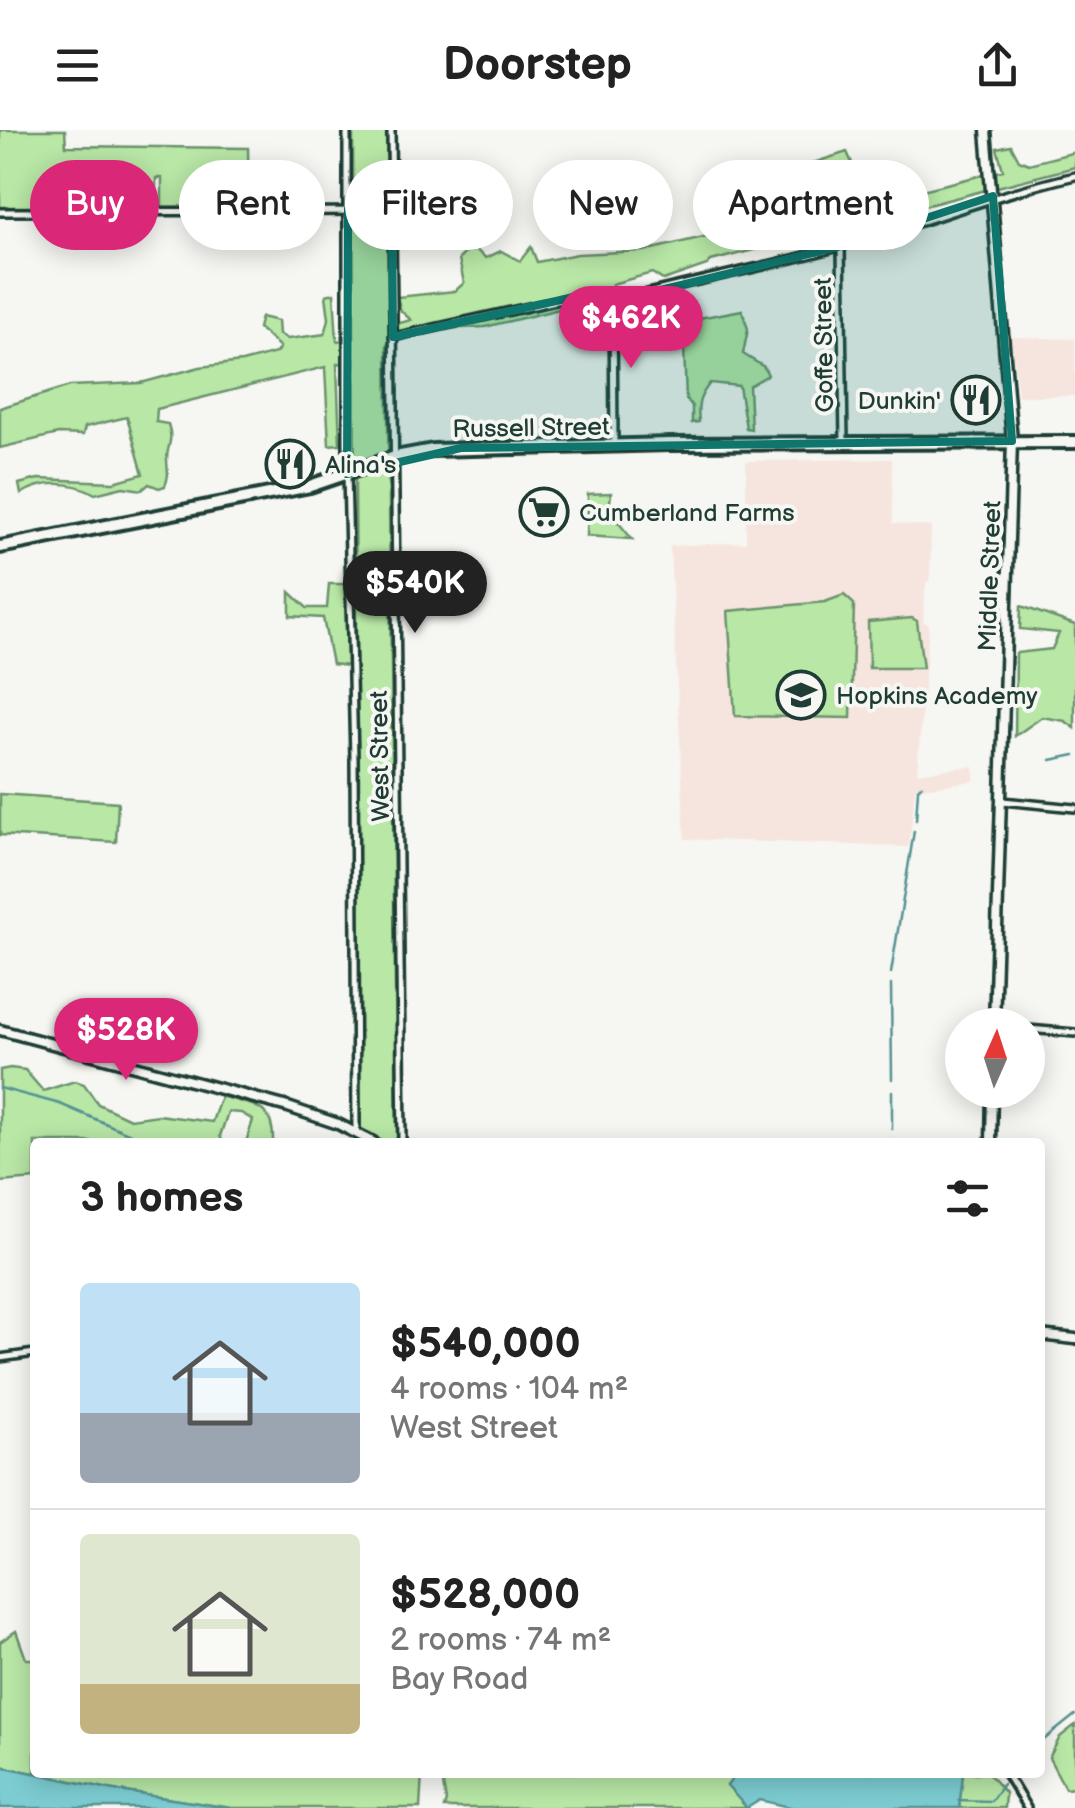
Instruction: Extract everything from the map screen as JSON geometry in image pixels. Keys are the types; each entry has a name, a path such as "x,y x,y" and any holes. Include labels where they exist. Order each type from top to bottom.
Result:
{"highway":[{"name":"Russell Street","path":"0,547 269,495 394,457 460,448 1075,442"}],"main road":[{"name":"Middle Street","path":"986,130 1012,442 995,1008"},
{"path":"0,1030 288,1107 366,1138"},
{"path":"991,1138 992,1108"},
{"path":"1045,1336 1075,1340"}],"street":[{"name":"West Street","path":"347,130 347,160"},
{"name":"West Street","path":"391,130 391,160"},
{"path":"929,220 971,208 993,196 1075,176"},
{"path":"0,212 345,209"},
{"name":"West Street","path":"348,250 356,1132"},
{"name":"West Street","path":"392,250 402,1138"},
{"path":"392,336 574,297 644,294 825,250"},
{"name":"Goffe Street","path":"841,250 844,444"},
{"path":"613,297 614,445"},
{"path":"1002,801 1075,808"},
{"path":"1045,1030 1075,1034"},
{"path":"0,1358 30,1353"},
{"path":"1009,1778 1028,1808"}],"highlighted area":[{"path":"993,196 1012,441 461,448 347,474 348,209 392,211 393,337 574,297 644,294 841,246"}],"shaded area":[{"path":"1011,337 1075,339 1075,396 1018,396"},
{"name":"Hopkins Academy","path":"892,459 893,523 931,527 930,581 926,582 923,622 929,624 917,773 974,766 974,781 915,789 909,847 685,839 670,546 746,542 746,461"}],"green space":[{"path":"0,130 65,130 66,146 248,148 248,160 179,160 179,207 162,207 159,160 30,160 30,207 0,207"},
{"path":"353,130 386,130 386,160 353,160"},
{"path":"1011,145 1019,160 1029,164 1075,152 1075,167 929,205 929,188 1003,170 997,148"},
{"path":"847,152 851,160 822,160"},
{"path":"693,239 693,250 754,250 663,280 652,273 612,284 613,296 485,327 442,329 387,344 397,1138 377,1138 360,1129 354,360 337,364 340,444 329,445 325,367 157,409 156,422 168,424 170,435 167,478 165,486 159,488 149,484 142,490 123,487 95,494 58,484 39,486 21,494 19,484 38,479 114,482 143,474 127,417 85,427 83,435 58,434 0,448 0,408 70,386 141,383 276,353 280,347 258,328 261,317 278,321 279,334 288,339 325,334 329,319 326,295 334,293 337,341 354,338 354,250 388,250 389,326 411,320 401,311 397,297 455,291 464,283 459,259 468,250 486,258 501,251 520,261 531,247 537,262 577,254 673,250 673,244"},
{"path":"742,310 748,329 743,354 764,367 768,375 749,386 751,429 746,428 739,386 710,383 700,401 699,422 692,423 692,406 686,399 683,321"},
{"path":"611,493 609,511 632,539 587,536 588,494"},
{"path":"329,584 344,584 348,666 332,664 323,618 290,616 290,592 307,608 327,608"},
{"path":"844,595 854,604 851,718 735,716 728,611 825,602"},
{"path":"1021,606 1075,625 1075,728 1065,721 1042,717 1015,736 1016,653 1052,649 1059,633 1020,629"},
{"path":"912,618 917,621 923,668 869,668 868,622"},
{"path":"0,794 118,802 116,842 0,835"},
{"path":"0,1070 25,1070 43,1091 75,1081 84,1084 98,1104 130,1119 158,1115 212,1122 221,1096 265,1113 273,1138 247,1138 253,1120 241,1113 228,1112 221,1138 30,1138 30,1179 0,1182"},
{"path":"16,1631 26,1659 30,1659 30,1772 0,1766 0,1642"},
{"path":"1075,1725 1075,1787 1065,1788 1049,1758 1060,1737"},
{"path":"57,1778 422,1778 420,1808 231,1808"},
{"path":"442,1778 733,1778 727,1786 747,1808 444,1808"},
{"path":"962,1778 992,1778 1005,1793 1004,1808 959,1808"}],"water":[{"path":"0,1766 30,1772 30,1778 57,1778 231,1808 0,1808"},
{"path":"733,1778 963,1778 959,1808 794,1808 760,1800 747,1808 727,1786"}],"waterway":[{"path":"1051,760 1075,755"},
{"path":"916,820 918,789 922,785"},
{"path":"891,973 914,831"},
{"path":"891,985 892,1079"},
{"path":"0,1088 60,1104 140,1138"},
{"path":"892,1091 892,1129"},
{"path":"1045,1739 1075,1715"},
{"path":"958,1800 991,1801 1003,1784"}],"place":[{"name":"Dunkin'","path":"976,400"},
{"name":"Alina's","path":"290,464"},
{"name":"Cumberland Farms","path":"544,512"},
{"name":"Hopkins Academy","path":"801,695"}]}
